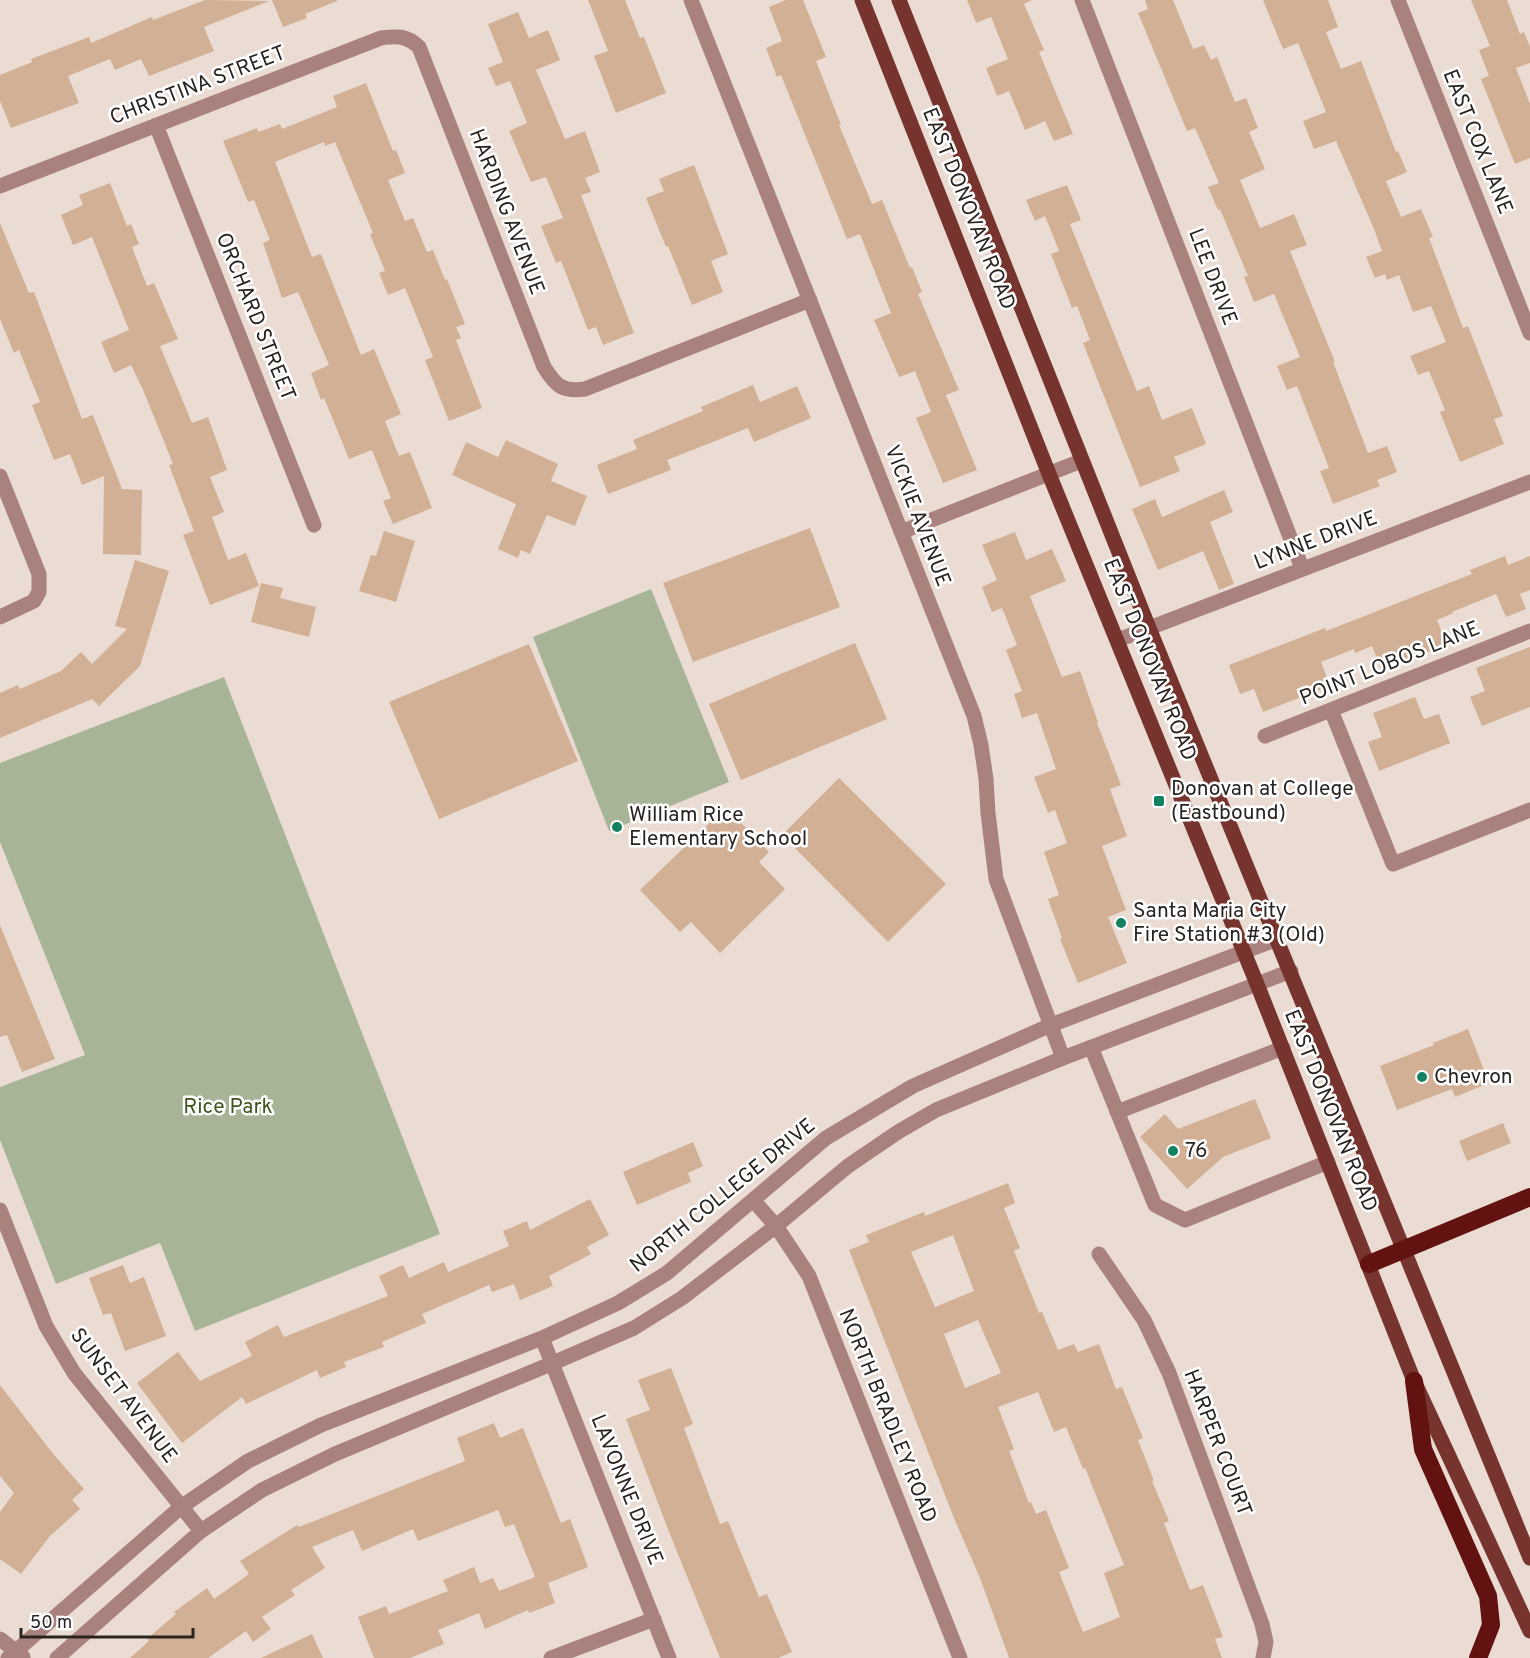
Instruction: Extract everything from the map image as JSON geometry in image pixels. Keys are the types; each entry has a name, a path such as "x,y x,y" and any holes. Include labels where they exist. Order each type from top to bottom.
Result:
{"highway":[{"path":"1369,1264 1530,1197"},
{"path":"1414,1381 1423,1449 1488,1596 1491,1626 1478,1658"}],"main road":[{"name":"EAST DONOVAN ROAD","path":"862,0 1049,474 1245,952 1414,1381 1530,1631"},
{"name":"EAST DONOVAN ROAD","path":"899,0 1081,461 1406,1250 1530,1558"}],"street":[{"name":"VICKIE AVENUE","path":"691,0 974,716 986,779 996,879 1063,1058"},
{"name":"LEE DRIVE","path":"1082,0 1302,568"},
{"name":"EAST COX LANE","path":"1398,0 1530,333"},
{"name":"CHRISTINA STREET","path":"0,186 381,38 400,35 412,40"},
{"name":"HARDING AVENUE","path":"412,40 419,46 544,368 554,383 571,391 585,389 810,300"},
{"name":"ORCHARD STREET","path":"156,125 314,525"},
{"path":"901,532 1081,461"},
{"path":"0,476 39,574 39,592 33,601 0,617"},
{"name":"LYNNE DRIVE","path":"1118,640 1530,482"},
{"name":"POINT LOBOS LANE","path":"1265,736 1530,632"},
{"path":"1331,710 1394,864 1530,810"},
{"name":"NORTH COLLEGE DRIVE","path":"16,1656 181,1507 248,1461 321,1425 542,1338 618,1303 667,1273 826,1138 914,1086 1051,1024 1277,939"},
{"path":"57,1658 201,1531 262,1490 335,1454 634,1328 682,1298 776,1226 848,1166 898,1132 936,1110 1091,1047 1291,971"},
{"path":"1091,1047 1155,1205 1185,1220 1328,1162"},
{"path":"1117,1112 1283,1048"},
{"name":"NORTH BRADLEY ROAD","path":"754,1201 776,1226 809,1276 960,1658"},
{"name":"SUNSET AVENUE","path":"0,1210 46,1326 74,1372 201,1531"},
{"name":"HARPER COURT","path":"1099,1254 1144,1320 1169,1373 1262,1624 1266,1642 1263,1658"},
{"name":"LAVONNE DRIVE","path":"542,1338 669,1658"},
{"path":"551,1658 654,1619"},
{"path":"0,1639 16,1656"}],"green space":[{"path":"651,589 729,782 609,831 533,637"},
{"name":"Rice Park","path":"224,677 440,1234 195,1331 160,1243 56,1284 0,1140 0,1087 85,1055 0,842 0,763"}],"building":[{"path":"205,0 269,1 204,27 214,51 149,76 141,59 115,70 110,59 68,76 79,103 11,128 0,101 0,75 32,62 31,59 89,37 91,43 152,17 153,20"},
{"path":"272,0 337,1 305,14 307,18 283,27"},
{"path":"588,0 625,0 640,38 644,37 666,93 616,113 594,56 608,51"},
{"path":"786,0 803,0 826,57 816,61 841,125 839,125 872,204 882,200 910,268 912,267 922,292 918,294 959,390 946,395 977,470 943,483 916,418 931,412 915,371 899,377 874,320 891,313 860,234 847,239 781,75 777,77 766,48 782,41 769,7"},
{"path":"967,0 1032,0 1024,4 1044,50 1039,52 1073,134 1054,141 1045,121 1025,130 1009,91 997,96 986,68 1008,59 991,17 976,23"},
{"path":"1145,0 1173,0 1193,49 1204,45 1211,60 1217,57 1235,102 1246,98 1258,128 1249,132 1265,169 1240,180 1260,228 1294,214 1307,245 1290,251 1335,362 1333,362 1368,453 1387,446 1397,472 1377,480 1380,486 1333,504 1320,471 1329,468 1297,386 1287,390 1277,366 1300,357 1274,294 1254,302 1244,277 1248,276 1220,209 1218,210 1208,187 1219,183 1195,128 1187,131 1138,13 1148,9"},
{"path":"1263,0 1328,0 1338,27 1326,32 1341,69 1361,61 1396,152 1398,151 1407,172 1386,181 1401,217 1421,209 1433,237 1429,238 1463,328 1468,326 1503,416 1494,419 1504,444 1460,462 1440,412 1445,410 1429,371 1418,375 1410,356 1446,342 1431,306 1413,312 1399,275 1387,280 1385,274 1375,278 1366,257 1382,251 1374,229 1336,141 1314,149 1303,121 1326,112 1298,43 1283,49"},
{"path":"1471,0 1507,0 1520,34 1524,32 1530,47 1530,63 1516,68 1530,104 1530,158 1515,164 1481,79 1489,76 1479,50 1490,46"},
{"path":"518,12 529,38 548,30 560,60 536,70 565,139 585,131 600,172 585,178 591,192 581,195 634,333 603,345 596,327 588,330 561,261 556,263 541,226 563,218 546,177 531,182 509,131 527,123 510,81 496,86 488,68 503,62 488,24"},
{"path":"366,83 393,151 396,150 405,173 388,180 405,221 413,218 427,252 433,250 465,324 456,327 461,338 456,340 482,408 449,421 425,360 433,357 405,288 388,295 379,273 385,271 370,234 373,233 335,142 325,146 324,142 275,162 312,257 321,254 361,355 374,349 401,414 385,421 399,456 410,452 432,508 393,524 383,501 391,498 372,450 349,459 324,398 321,400 311,373 329,365 298,292 282,298 263,243 270,240 254,200 248,202 223,141 257,128 258,132 280,124 282,129 337,107 333,96"},
{"path":"694,165 728,254 711,261 723,292 692,305 646,198 664,191 659,179"},
{"path":"110,183 127,226 131,224 139,244 132,247 147,286 154,283 178,339 160,346 192,423 208,417 227,470 210,477 224,512 212,517 228,560 246,553 259,586 210,605 183,535 194,531 169,465 173,464 144,392 131,365 114,373 101,342 129,330 92,237 73,245 61,215 83,205 79,195"},
{"path":"1067,185 1081,220 1070,224 1137,391 1149,386 1162,420 1192,408 1206,444 1174,457 1180,471 1140,487 1083,343 1090,340 1077,306 1072,308 1051,254 1059,251 1045,216 1035,221 1026,200"},
{"path":"0,223 29,293 34,292 82,419 93,415 122,489 142,490 141,555 103,554 104,476 82,485 70,454 54,460 32,405 40,402 19,350 14,353 0,319"},
{"path":"753,385 760,402 797,386 811,418 754,442 748,428 667,460 671,470 608,494 597,465 637,449 633,440 703,411 701,407"},
{"path":"506,440 558,464 551,481 587,496 575,526 547,515 530,554 521,550 518,558 498,549 516,504 452,475 466,442 498,457"},
{"path":"1224,490 1233,512 1210,522 1234,584 1219,590 1203,551 1158,570 1132,509 1155,499 1162,517"},
{"path":"810,528 840,607 693,662 663,583"},
{"path":"384,531 415,541 396,602 359,591 371,555 376,556"},
{"path":"1015,532 1026,560 1052,549 1066,581 1030,596 1062,677 1080,671 1121,785 1110,789 1127,836 1102,846 1126,910 1108,917 1127,963 1078,983 1060,939 1062,938 1048,899 1059,895 1044,852 1067,843 1055,810 1048,813 1034,777 1056,769 1037,713 1022,718 1014,694 1022,691 1006,650 1017,645 1002,608 992,612 982,587 997,580 982,545"},
{"path":"1505,556 1508,565 1530,556 1530,590 1520,594 1526,609 1506,617 1496,594 1452,612 1437,620 1447,645 1381,669 1372,646 1355,653 1354,649 1321,662 1330,686 1263,712 1254,689 1240,694 1229,665 1325,628 1326,631 1472,574 1470,570"},
{"path":"135,560 169,571 140,666 99,706 92,699 0,738 0,693 18,685 20,689 61,671 81,652 92,664 127,629 115,626"},
{"path":"261,583 283,588 280,598 316,607 309,637 251,622"},
{"path":"855,643 887,719 741,780 709,704"},
{"path":"529,644 578,761 439,819 389,702"},
{"path":"1530,647 1530,707 1482,726 1470,697 1485,691 1476,668"},
{"path":"1415,697 1424,719 1439,714 1450,743 1379,771 1368,742 1382,737 1373,713"},
{"path":"839,778 946,884 888,942 782,835"},
{"path":"726,807 769,852 759,862 785,889 720,953 691,922 680,932 640,890"},
{"path":"0,925 55,1059 22,1072 7,1035 0,1037"},
{"path":"1468,1029 1489,1083 1455,1097 1452,1089 1397,1110 1380,1066"},
{"path":"1255,1099 1271,1138 1223,1157 1187,1189 1140,1137 1165,1114 1178,1129"},
{"path":"1503,1123 1511,1143 1467,1161 1459,1141"},
{"path":"693,1142 703,1166 688,1173 691,1182 637,1205 623,1172"},
{"path":"1008,1183 1015,1203 1004,1208 1020,1248 1014,1251 1039,1313 1042,1312 1058,1350 1074,1344 1078,1352 1099,1344 1116,1389 1122,1387 1143,1438 1138,1440 1169,1521 1164,1523 1190,1590 1203,1585 1223,1637 1215,1639 1222,1658 1009,1658 980,1578 954,1518 849,1250 869,1242 866,1235 924,1212 925,1216","holes":["953,1235 974,1291 935,1307 911,1252","978,1320 1001,1373 965,1388 944,1334","1038,1392 1054,1432 1066,1427 1124,1565 1104,1573 1120,1617 1083,1632 1059,1572 1069,1568 1046,1510 1036,1514 1031,1502 1029,1503 1009,1451 1014,1449 998,1407"]},
{"path":"590,1199 609,1235 587,1247 591,1254 549,1276 553,1286 520,1300 514,1284 492,1292 489,1285 422,1314 426,1323 382,1342 384,1347 344,1362 346,1367 320,1378 317,1370 246,1404 242,1397 182,1443 137,1383 178,1352 200,1381 252,1356 245,1342 278,1325 284,1337 388,1296 379,1276 403,1265 409,1278 444,1262 448,1272 509,1246 503,1231 527,1221 530,1230"},
{"path":"123,1265 130,1283 144,1277 166,1336 125,1351 111,1313 103,1315 89,1278"},
{"path":"671,1368 693,1424 684,1428 720,1524 728,1521 759,1597 767,1594 792,1652 778,1658 720,1658 626,1419 650,1410 638,1380"},
{"path":"0,1385 54,1455 84,1489 72,1500 80,1509 50,1536 21,1574 0,1559 0,1512 14,1493 0,1476"},
{"path":"494,1423 500,1438 523,1428 561,1523 570,1519 588,1567 548,1583 555,1603 529,1613 528,1610 485,1629 479,1613 438,1630 444,1644 410,1658 374,1658 358,1617 386,1606 389,1614 448,1591 443,1580 474,1567 480,1583 493,1578 499,1591 535,1577 514,1524 505,1527 498,1510 418,1541 413,1529 362,1551 353,1530 312,1547 325,1568 291,1590 295,1595 262,1617 271,1629 253,1642 246,1631 208,1658 130,1658 149,1641 147,1639 176,1614 174,1612 207,1588 214,1599 249,1574 240,1561 297,1525 299,1527 465,1461 457,1438"},
{"path":"312,1634 323,1658 261,1658"}],"place":[{"name":"Donovan at College (Eastbound)","path":"1159,801"},
{"name":"William Rice Elementary School","path":"617,827"},
{"name":"Santa Maria City Fire Station #3 (Old)","path":"1121,923"},
{"name":"Chevron","path":"1422,1077"},
{"name":"76","path":"1173,1151"}]}
